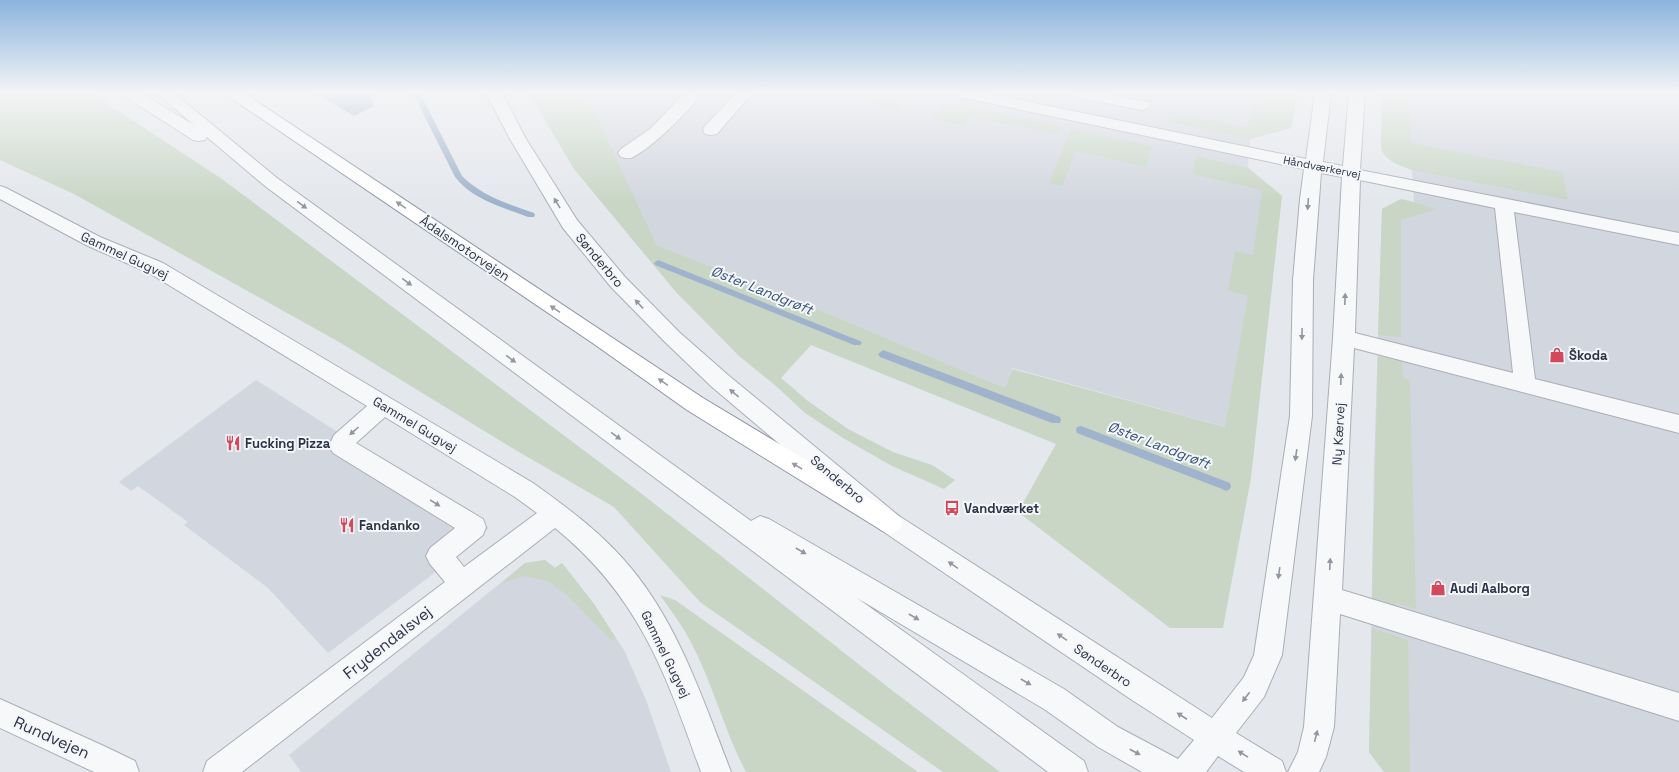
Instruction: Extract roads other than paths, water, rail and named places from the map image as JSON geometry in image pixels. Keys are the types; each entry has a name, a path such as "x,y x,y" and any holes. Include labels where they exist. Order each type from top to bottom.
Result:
{"highway":[{"name":"Ådalsmotorvejen","path":"288,129 601,339 695,404 890,523"}],"street":[{"path":"187,129 271,182"},
{"path":"207,129 271,182 1073,772"},
{"name":"Sønderbro","path":"513,129 570,224 618,282 672,338 720,381 890,523 1142,690 1271,772"},
{"path":"627,153 660,129"},
{"name":"Håndværkervej","path":"1140,129 1313,166 1679,239"},
{"path":"1187,772 1254,687 1268,655 1301,416 1303,280 1309,199 1318,129"},
{"name":"Ny Kærvej","path":"1303,772 1311,757 1318,727 1328,598 1344,338 1355,129"},
{"name":"Gammel Gugvej","path":"0,192 93,241 156,268 524,490 557,513 611,564 632,590 648,614 677,672 716,772"},
{"path":"1504,203 1524,385"},
{"path":"1344,338 1679,424"},
{"path":"383,405 342,442 341,446 474,527 439,556 462,584"},
{"path":"659,468 1054,699 1108,738 1172,772"},
{"name":"Frydendalsvej","path":"218,772 462,584 557,513"},
{"path":"1328,598 1679,707"},
{"name":"Rundvejen","path":"0,713 96,757 124,772"}],"waterway":[{"name":"Øster Landgrøft","path":"434,129 459,177 466,185 483,196 531,215"},
{"name":"Øster Landgrøft","path":"658,263 857,343"},
{"name":"Øster Landgrøft","path":"883,354 1056,420"},
{"name":"Øster Landgrøft","path":"1081,430 1226,486"}],"place":[{"name":"Škoda","path":"1557,355"},
{"name":"Fucking Pizza","path":"233,443"},
{"name":"Vandværket","path":"952,508"},
{"name":"Fandanko","path":"347,525"},
{"name":"Audi Aalborg","path":"1438,588"}]}
